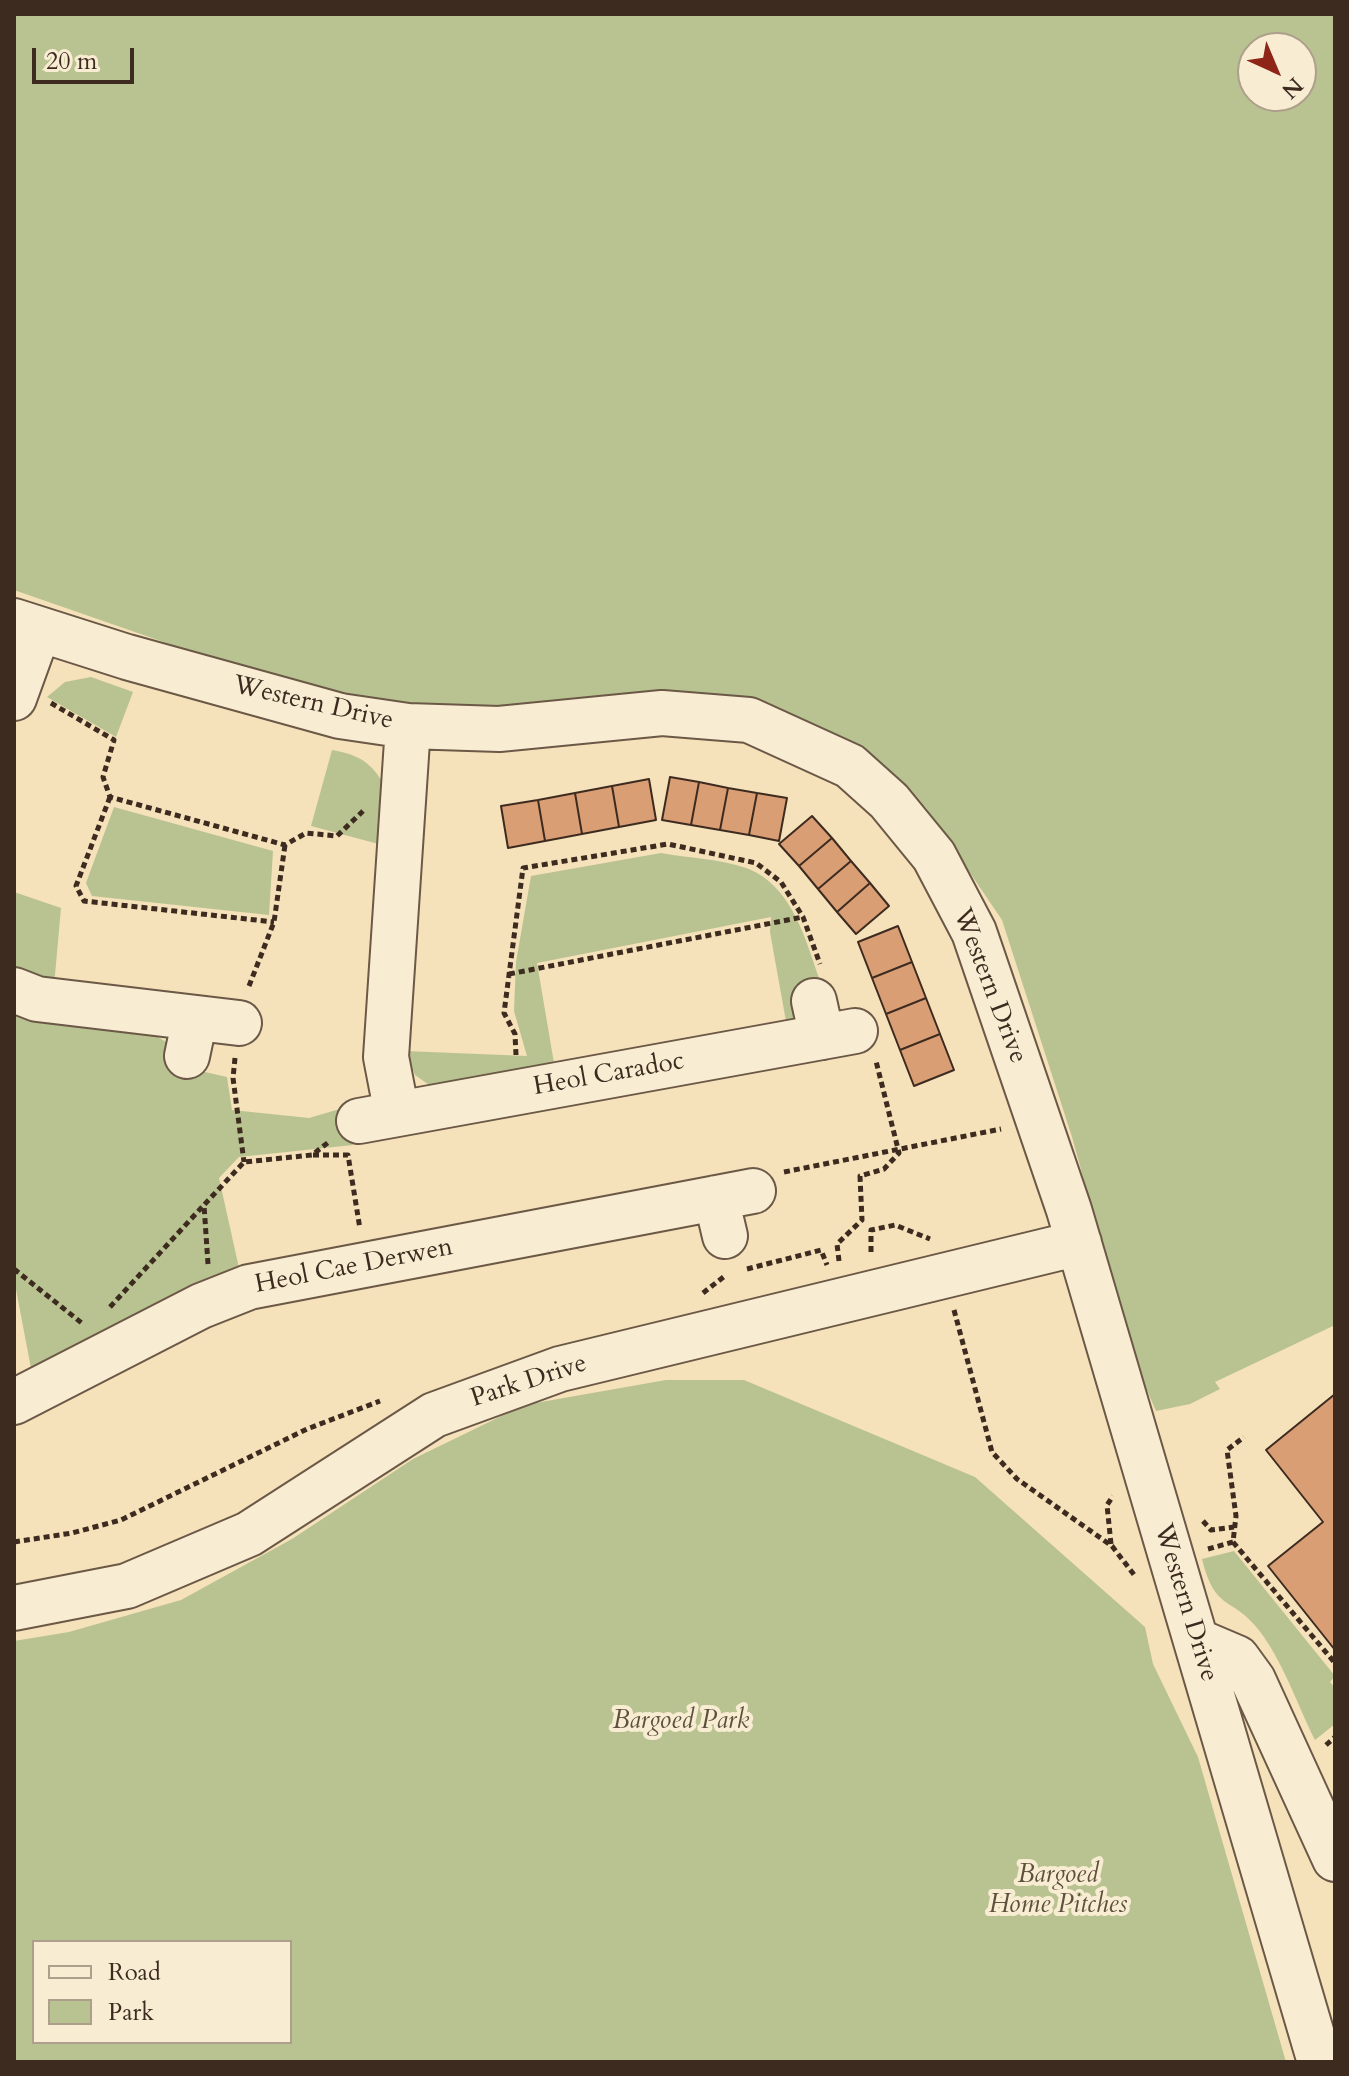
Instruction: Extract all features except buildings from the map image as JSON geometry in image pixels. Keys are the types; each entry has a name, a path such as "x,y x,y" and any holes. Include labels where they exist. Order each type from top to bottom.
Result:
{"street":[{"path":"16,691 26,625"},
{"name":"Western Drive","path":"26,625 340,716 408,726 499,729 662,713 749,720 850,766 889,801 934,856 974,932 1079,1243 1154,1568 1197,1641 1324,2054"},
{"path":"378,1117 386,1057 408,726"},
{"path":"14,990 37,999 191,1037 239,1023"},
{"name":"Heol Caradoc","path":"378,1117 518,1092 828,1010"},
{"name":"Heol Cae Derwen","path":"14,1402 211,1302 249,1287 365,1264 731,1208"},
{"name":"Park Drive","path":"14,1608 127,1586 249,1534 434,1415 560,1369 1079,1243"},
{"path":"1197,1641 1237,1658 1253,1680 1335,1859"}],"path":[{"path":"16,691 114,740 103,777 110,797 76,886 84,901 274,922"},
{"path":"110,797 285,845 306,833 337,836 389,787 402,787"},
{"path":"518,1092 515,1034 504,1013 523,868 668,844 756,863 781,882 803,917 828,1010 867,1029 899,1153 884,1169 860,1176 862,1220 837,1244 839,1261"},
{"path":"509,974 803,917"},
{"path":"312,1155 325,1142 345,1137 378,1117"},
{"path":"100,1318 244,1162 312,1155 348,1155 365,1264"},
{"path":"204,1205 211,1302"},
{"path":"14,1269 90,1329"},
{"path":"952,1303 992,1452 1017,1479 1112,1546 1154,1568 1233,1542"},
{"path":"1244,1437 1227,1450 1233,1542 1335,1663"},
{"path":"1112,1546 1107,1505 1117,1492"},
{"path":"1198,1508 1211,1530 1234,1527"}],"green space":[{"path":"14,14 1335,14 1335,1325 1215,1382 1220,1389 1190,1404 1156,1411 1133,1358 1072,1137 1002,920 926,808 859,750 491,711 345,705 14,590"},
{"path":"91,677 133,692 116,737 47,697 65,682"},
{"path":"332,750 355,756 370,766 394,801 386,846 311,826"},
{"path":"114,807 273,851 269,915 92,896 86,883"},
{"path":"661,853 746,868 763,877 788,903 805,937 823,989 787,1027 770,932 771,917 537,963 555,1069 432,1087 415,1075 405,1051 527,1056 514,1011 516,962 531,876"},
{"path":"14,892 61,908 54,986 14,971"},
{"path":"14,1012 143,1027 166,1042 170,1064 227,1077 232,1110 309,1118 343,1108 353,1145 239,1157 219,1178 241,1277 34,1384 14,1279"},
{"name":"Bargoed Park","path":"666,1380 744,1380 975,1477 1145,1627 1153,1664 1198,1757 1286,2062 14,2062 14,1641 69,1632 181,1600 292,1539 413,1459 524,1405"},
{"path":"1234,1551 1335,1676 1330,1682 1335,1688 1335,1724 1315,1740 1267,1641 1249,1619 1219,1596 1207,1576 1202,1559"}],"park label":[{"name":"Bargoed Home Pitches","path":"1058,1891"}]}
